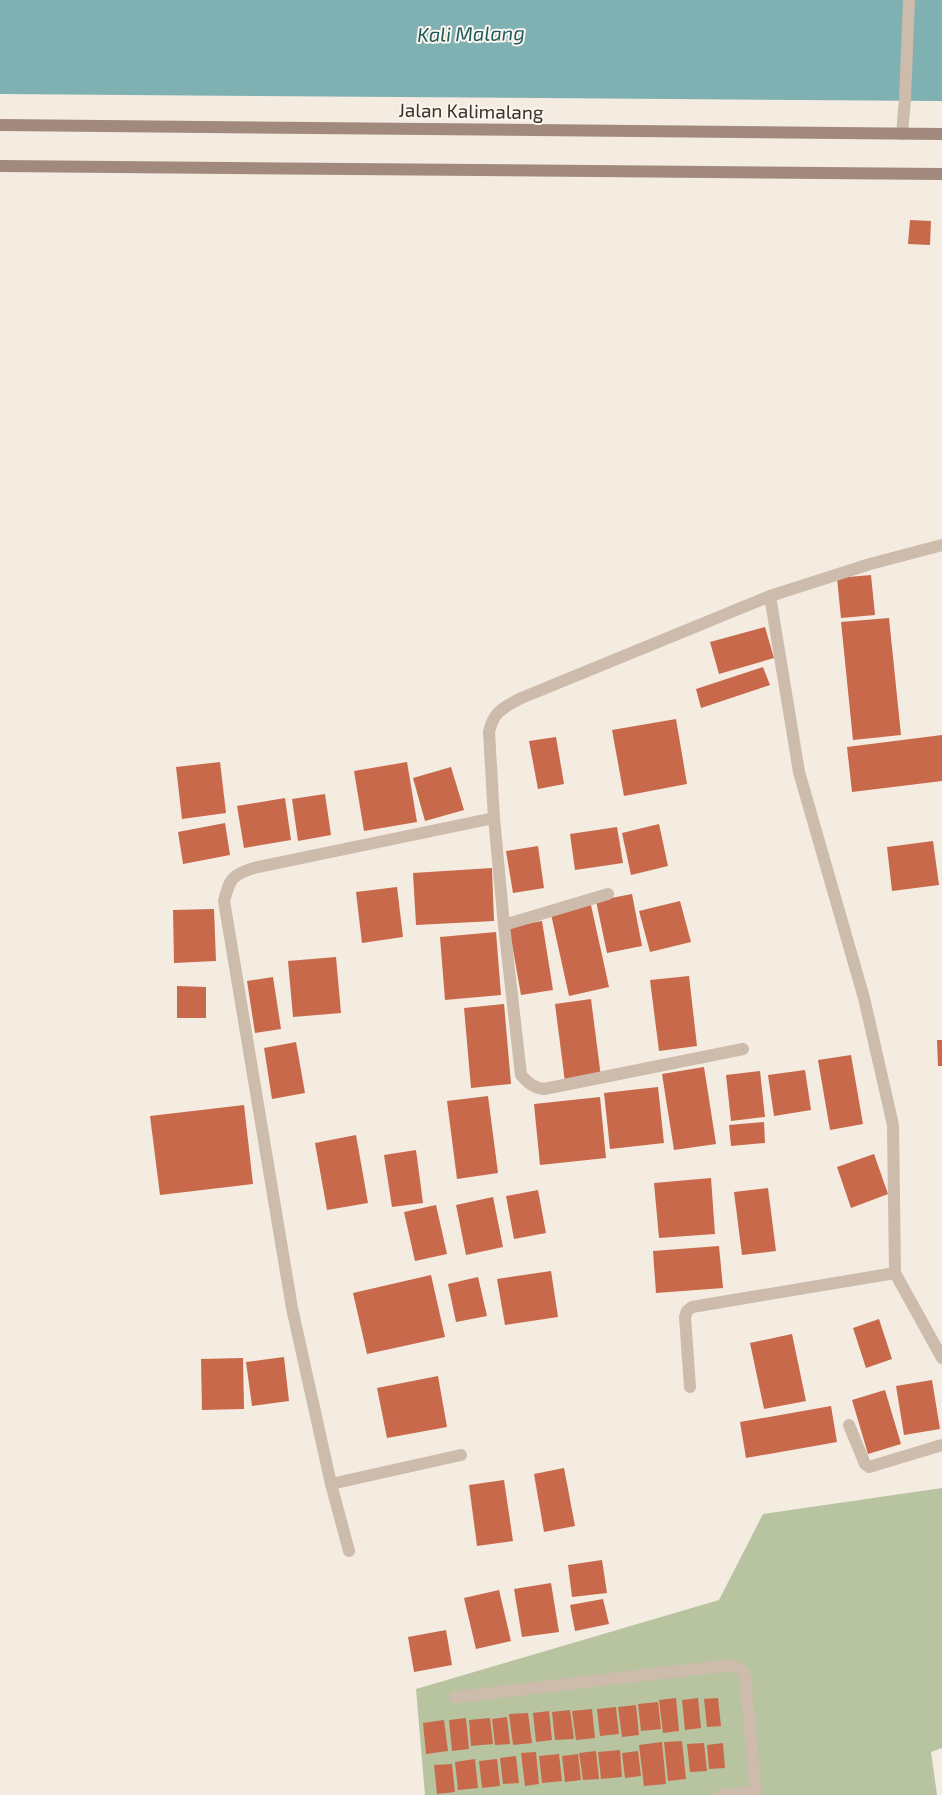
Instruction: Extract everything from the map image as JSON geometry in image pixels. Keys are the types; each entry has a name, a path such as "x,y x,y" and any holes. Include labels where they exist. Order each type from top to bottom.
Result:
{"main road":[{"name":"Jalan Kalimalang","path":"0,125 942,134"},
{"path":"0,166 942,174"}],"street":[{"path":"902,134 906,99 909,0"},
{"path":"743,1049 544,1089 537,1088 526,1081 521,1075 494,818 489,732 492,720 500,710 519,699 770,596 870,564 942,545"},
{"path":"770,596 799,772 864,998 893,1125 895,1273 942,1358"},
{"path":"349,1550 331,1484 292,1308 224,901 228,887 238,873 494,818"},
{"path":"504,925 608,894"},
{"path":"690,1387 685,1318 687,1311 692,1307 895,1273"},
{"path":"849,1425 865,1464 869,1467 942,1445"},
{"path":"331,1484 461,1455"},
{"path":"456,1697 730,1665 738,1668 745,1675 756,1793 721,1795"}],"green space":[{"path":"942,1488 942,1748 931,1752 937,1795 425,1795 416,1689 719,1600 763,1514"}],"water":[{"name":"Kali Malang","path":"0,0 942,0 942,101 0,94"}],"building":[{"path":"910,220 931,221 930,245 908,244"},
{"path":"871,575 875,615 841,618 837,578"},
{"path":"889,618 901,735 853,740 841,622"},
{"path":"765,627 774,658 719,674 710,642"},
{"path":"763,667 770,685 701,708 696,689"},
{"path":"676,719 687,784 624,796 612,730"},
{"path":"942,735 942,781 852,792 847,747"},
{"path":"556,737 564,784 538,789 529,741"},
{"path":"220,762 226,813 182,819 176,767"},
{"path":"407,762 417,822 364,831 354,771"},
{"path":"451,767 464,810 425,821 413,778"},
{"path":"325,794 331,835 298,841 292,799"},
{"path":"285,798 291,840 244,848 237,806"},
{"path":"225,823 230,855 183,864 178,832"},
{"path":"659,824 668,866 631,875 622,833"},
{"path":"617,827 623,863 575,870 570,834"},
{"path":"933,841 939,885 892,891 887,847"},
{"path":"538,846 544,888 513,893 506,851"},
{"path":"492,868 494,921 416,925 413,873"},
{"path":"397,887 403,937 362,943 356,892"},
{"path":"632,894 642,946 607,953 596,901"},
{"path":"680,901 691,942 650,952 639,911"},
{"path":"591,905 609,987 569,996 551,914"},
{"path":"214,909 216,961 174,963 173,910"},
{"path":"542,921 553,990 521,995 509,927"},
{"path":"496,932 501,995 445,1000 440,937"},
{"path":"336,957 341,1013 293,1017 288,961"},
{"path":"689,976 697,1046 659,1051 650,980"},
{"path":"273,977 281,1029 255,1033 247,981"},
{"path":"177,986 206,987 206,1018 177,1018"},
{"path":"591,999 601,1077 565,1082 555,1004"},
{"path":"504,1004 511,1084 471,1088 464,1008"},
{"path":"937,1040 942,1040 942,1066 938,1066"},
{"path":"296,1042 305,1093 272,1099 264,1048"},
{"path":"851,1055 863,1124 830,1130 818,1060"},
{"path":"704,1067 716,1144 674,1150 662,1074"},
{"path":"805,1070 811,1110 774,1116 768,1075"},
{"path":"760,1071 765,1117 731,1121 726,1075"},
{"path":"658,1087 664,1143 610,1149 604,1093"},
{"path":"488,1096 498,1173 457,1179 447,1101"},
{"path":"600,1097 606,1158 540,1165 534,1104"},
{"path":"244,1105 253,1184 160,1195 150,1116"},
{"path":"764,1122 765,1143 731,1146 729,1125"},
{"path":"356,1135 368,1203 327,1210 315,1143"},
{"path":"416,1150 423,1203 392,1207 384,1155"},
{"path":"874,1154 888,1194 851,1208 837,1167"},
{"path":"711,1178 715,1234 659,1238 654,1183"},
{"path":"768,1188 776,1251 742,1255 734,1192"},
{"path":"538,1190 546,1233 514,1239 506,1196"},
{"path":"493,1197 503,1247 466,1255 456,1205"},
{"path":"436,1205 447,1254 415,1261 404,1212"},
{"path":"719,1246 723,1288 656,1293 653,1251"},
{"path":"551,1271 558,1317 505,1325 497,1279"},
{"path":"431,1275 445,1337 367,1354 353,1293"},
{"path":"478,1277 487,1316 456,1322 448,1284"},
{"path":"879,1319 892,1359 866,1368 853,1328"},
{"path":"792,1334 806,1401 764,1409 750,1343"},
{"path":"284,1357 289,1401 252,1406 246,1362"},
{"path":"243,1358 244,1409 202,1410 201,1359"},
{"path":"438,1376 447,1427 387,1438 377,1388"},
{"path":"932,1380 940,1429 904,1435 896,1386"},
{"path":"885,1390 901,1444 868,1454 852,1400"},
{"path":"831,1406 837,1442 746,1458 740,1422"},
{"path":"564,1468 575,1526 544,1532 534,1474"},
{"path":"504,1480 513,1541 477,1546 469,1485"},
{"path":"602,1560 607,1593 572,1597 568,1565"},
{"path":"551,1583 559,1632 522,1637 514,1589"},
{"path":"499,1590 511,1641 476,1649 464,1598"},
{"path":"603,1599 609,1624 575,1631 570,1605"},
{"path":"446,1630 452,1665 414,1672 408,1637"},
{"path":"676,1698 679,1731 663,1733 659,1700"},
{"path":"698,1698 701,1728 685,1730 682,1700"},
{"path":"718,1698 721,1726 707,1727 704,1699"},
{"path":"658,1702 661,1729 641,1731 638,1704"},
{"path":"636,1705 639,1735 622,1737 618,1707"},
{"path":"616,1707 619,1734 600,1736 597,1709"},
{"path":"592,1709 595,1738 576,1740 572,1711"},
{"path":"570,1710 574,1739 555,1740 552,1712"},
{"path":"549,1711 552,1740 536,1742 533,1713"},
{"path":"528,1713 532,1743 513,1745 509,1714"},
{"path":"507,1717 510,1744 495,1745 492,1719"},
{"path":"466,1718 469,1749 452,1751 449,1720"},
{"path":"490,1718 493,1744 471,1746 469,1720"},
{"path":"444,1720 448,1751 426,1754 423,1723"},
{"path":"682,1741 686,1779 668,1781 664,1742"},
{"path":"662,1742 666,1784 644,1786 639,1745"},
{"path":"704,1743 707,1771 690,1772 687,1744"},
{"path":"723,1743 725,1768 709,1769 707,1745"},
{"path":"620,1750 622,1777 601,1779 598,1752"},
{"path":"596,1751 599,1779 583,1780 579,1753"},
{"path":"638,1751 641,1776 625,1778 622,1753"},
{"path":"536,1752 539,1784 525,1786 521,1753"},
{"path":"559,1754 562,1781 542,1783 539,1756"},
{"path":"578,1754 581,1780 565,1782 562,1756"},
{"path":"516,1756 519,1783 503,1784 500,1758"},
{"path":"475,1759 478,1788 458,1790 455,1762"},
{"path":"497,1759 500,1786 482,1788 479,1761"},
{"path":"452,1764 455,1792 437,1794 434,1765"}]}
